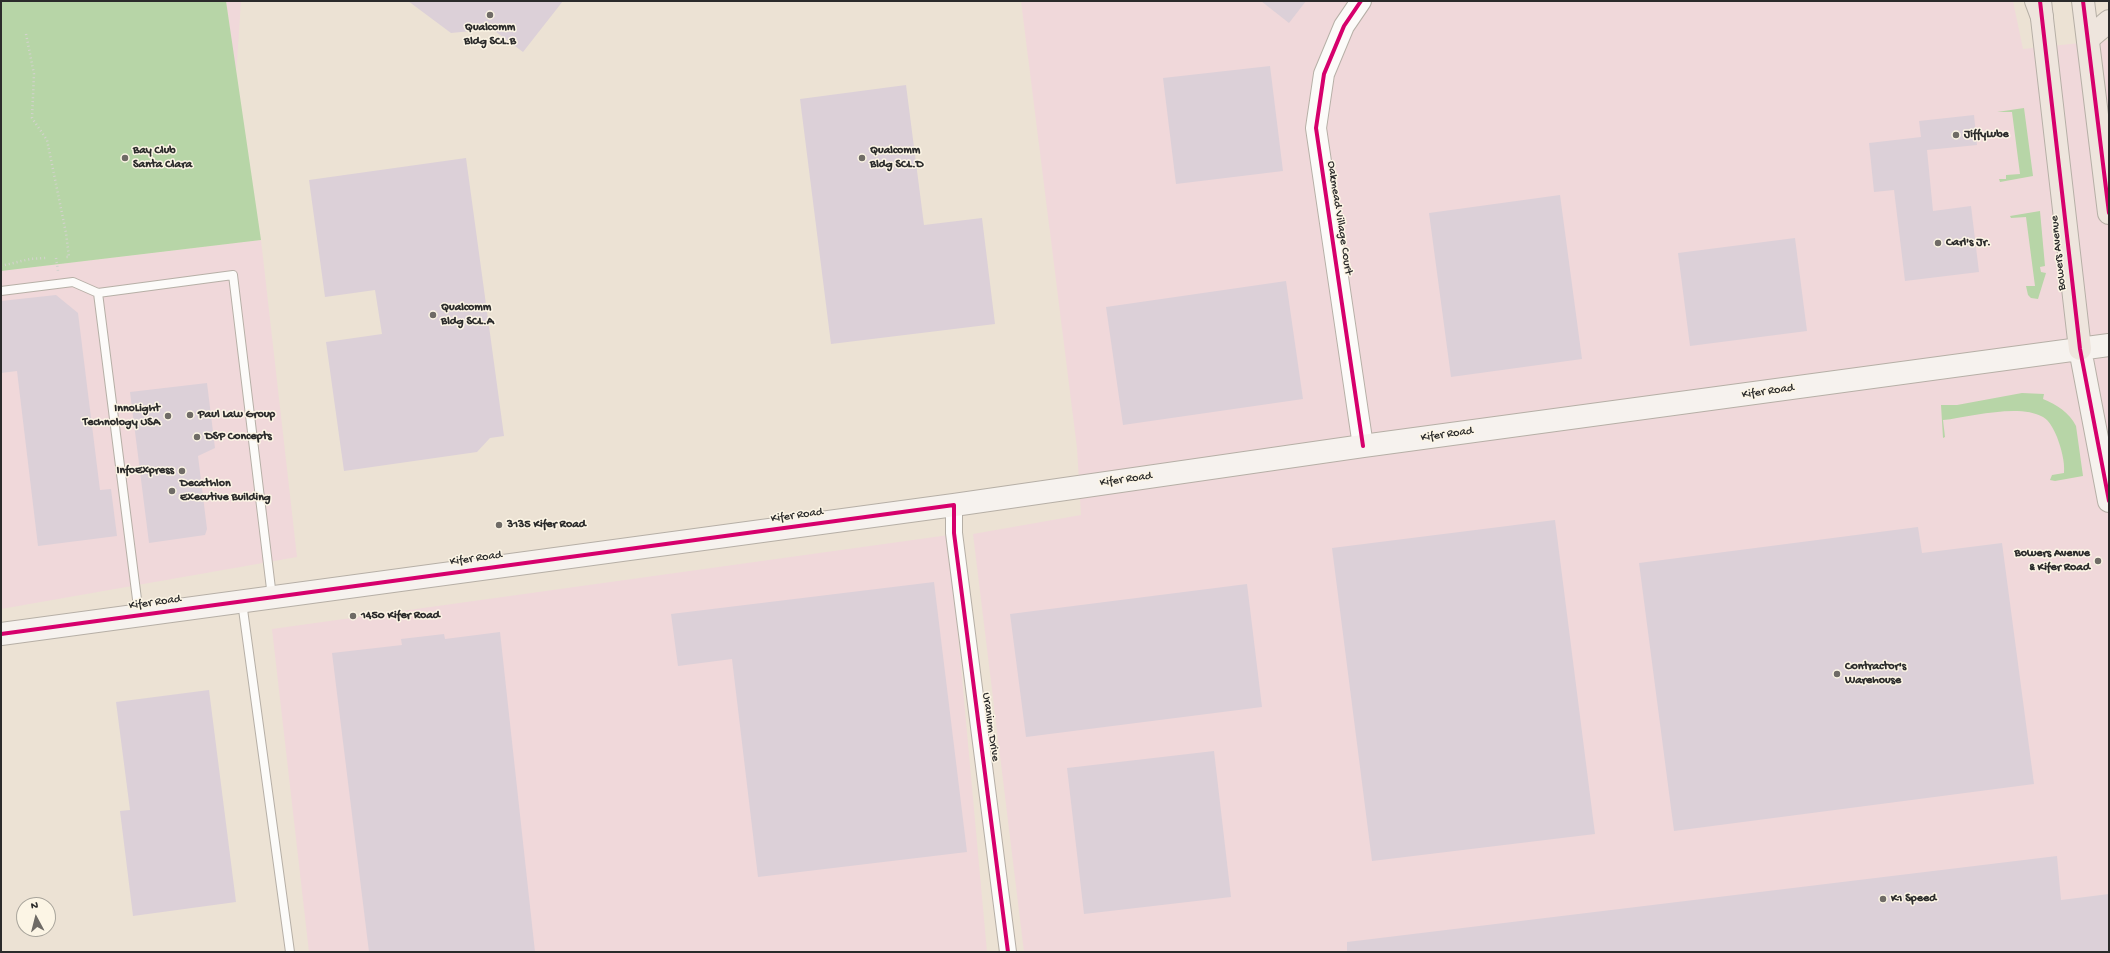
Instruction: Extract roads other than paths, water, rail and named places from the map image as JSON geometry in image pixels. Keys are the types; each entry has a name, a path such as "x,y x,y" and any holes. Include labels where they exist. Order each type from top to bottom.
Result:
{"main road":[{"path":"2083,1 2109,213"},
{"name":"Bowers Avenue","path":"2039,6 2080,349 2109,501"},
{"path":"2088,39 2109,21"},
{"name":"Kifer Road","path":"1,634 954,505 1363,446 2109,345"}],"street":[{"name":"Oakmead Village Court","path":"1361,1 1344,26 1324,74 1316,128 1363,446"},
{"name":"Uranium Drive","path":"954,505 954,533 1008,952"}],"lane":[{"path":"1,291 73,282 98,293 233,276 272,597"},
{"path":"98,293 139,615"},
{"path":"241,602 290,952"}],"place":[{"name":"Qualcomm Bldg SCL.B","path":"490,15"},
{"name":"JiffyLube","path":"1956,135"},
{"name":"Bay Club Santa Clara","path":"125,158"},
{"name":"Qualcomm Bldg SCL.D","path":"862,158"},
{"name":"Carl's Jr.","path":"1938,243"},
{"name":"Qualcomm Bldg SCL.A","path":"433,315"},
{"name":"Paul Law Group","path":"190,415"},
{"name":"InnoLight Technology USA","path":"168,416"},
{"name":"DSP Concepts","path":"197,437"},
{"name":"InfoExpress","path":"182,471"},
{"name":"Decathlon Executive Building","path":"172,491"},
{"name":"3135 Kifer Road","path":"499,525"},
{"name":"Bowers Avenue & Kifer Road","path":"2098,561"},
{"name":"1450 Kifer Road","path":"353,616"},
{"name":"Contractor's Warehouse","path":"1837,674"},
{"name":"K1 Speed","path":"1883,899"}]}
